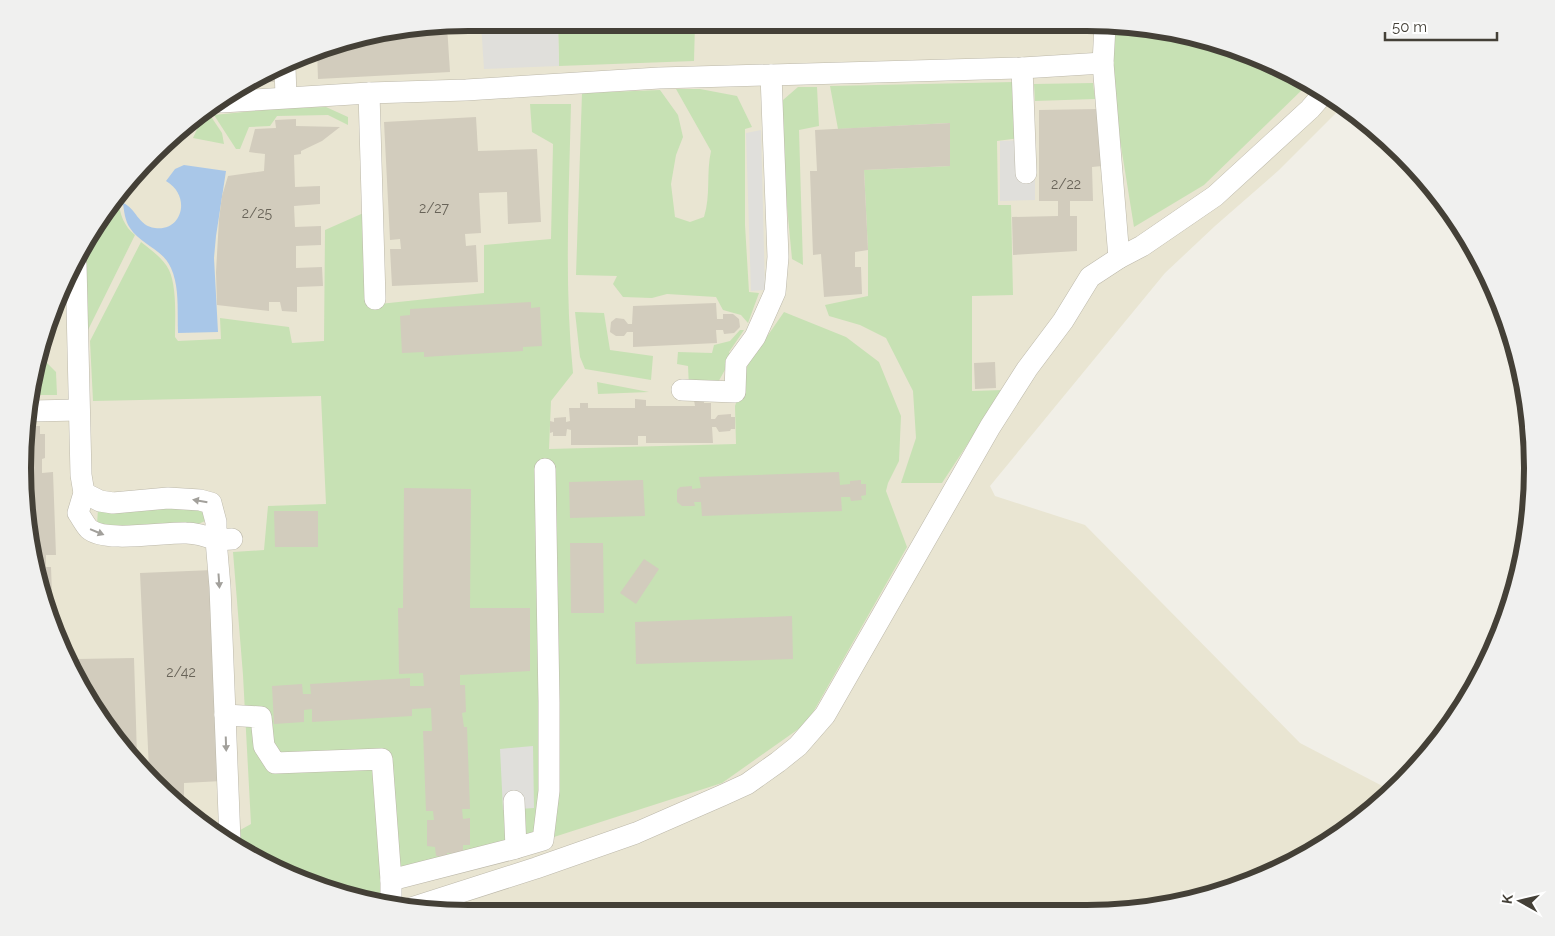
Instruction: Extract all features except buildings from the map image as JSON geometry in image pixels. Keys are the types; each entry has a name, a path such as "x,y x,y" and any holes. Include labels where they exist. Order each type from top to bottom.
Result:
{"street":[{"path":"1104,32 1102,63 1119,258"},
{"path":"231,101 369,93 466,90 659,78 1022,68 1102,63"},
{"path":"1022,68 1026,173"},
{"path":"285,71 286,97"},
{"path":"682,390 735,392 736,363 755,336 775,292 778,257 771,75"},
{"path":"369,93 375,299"},
{"path":"427,903 636,833 747,784 798,746 825,715 990,426 1090,278 1119,258 1142,246 1216,196 1319,98"},
{"path":"76,275 81,475 84,493 78,512 89,530 105,536 186,533 203,534 224,539"},
{"path":"35,411 79,410"},
{"path":"391,880 543,840 549,791 546,469"},
{"path":"84,493 100,501 113,503 168,498 200,500 211,503 216,522 224,539 225,715 230,834"},
{"path":"225,715 261,717 264,746 276,763 382,759 391,897"},
{"path":"514,801 516,848"}],"shaded area":[{"path":"468,31 1087,31 1144,35 1200,46 1227,54 1280,76 1338,111 1279,170 1165,273 990,486 995,496 1085,525 1300,743 1385,787 1330,831 1280,860 1227,882 1200,890 1144,901 1087,905 468,905 411,901 355,890 328,882 275,860 250,846 225,831 180,796 159,777 122,734 105,711 76,661 64,635 46,581 35,525 32,497 32,439 35,411 46,355 54,328 76,275 105,225 159,159 202,122 250,90 301,64 355,46 411,35"},
{"path":"482,31 558,31 559,66 484,69"},
{"path":"761,130 765,290 751,291 746,133"},
{"path":"1035,140 1035,200 1000,201 1000,141"},
{"path":"533,746 534,808 503,810 500,749"}],"green space":[{"path":"558,31 695,31 694,61 559,66"},
{"path":"1112,32 1144,35 1200,46 1227,54 1254,64 1303,89 1204,185 1134,227 1107,59"},
{"path":"1014,82 1019,138 997,141 998,205 1011,205 1013,295 972,296 972,391 1003,390 942,483 901,483 916,438 913,391 886,338 860,325 829,316 825,305 868,296 864,170 950,166 950,123 838,129 830,86"},
{"path":"1093,83 1095,99 1035,101 1034,84"},
{"path":"798,87 817,87 819,126 799,130 803,265 792,259 780,132 783,100"},
{"path":"676,89 700,89 737,96 752,127 745,129 745,225 749,292 759,293 748,323 741,315 723,310 716,297 667,294 652,298 623,297 613,284 617,276 576,275 582,93 660,90 678,115 683,137 676,155 671,184 675,217 690,222 704,217 711,151"},
{"path":"530,104 571,104 568,272 573,373 551,401 549,449 736,444 735,406 748,364 784,312 846,337 879,362 901,416 899,461 886,491 907,547 807,723 722,783 376,894 355,890 301,872 275,860 232,835 251,824 243,675 233,552 264,550 268,506 326,504 321,396 93,401 90,341 141,242 161,258 172,277 175,337 178,341 221,339 220,318 289,327 292,343 324,341 325,230 368,211 370,305 484,293 484,245 551,239 553,144 532,132"},
{"path":"326,107 348,117 348,125 328,115 277,116 270,126 249,127 240,149 236,149 214,115 284,108"},
{"path":"210,116 222,133 224,144 193,138 199,124"},
{"path":"120,205 122,218 135,235 88,330 85,260 105,225"},
{"path":"575,312 604,313 610,350 653,356 651,380 585,369 580,357"},
{"path":"740,330 744,330 729,352 732,357 716,386 689,387 688,366 677,364 678,352 712,353 714,345 730,341"},
{"path":"45,361 56,372 57,395 38,395"},
{"path":"597,382 649,392 598,394"},
{"path":"200,508 207,514 205,521 196,525 103,530 97,525 98,509"}],"water":[{"path":"184,165 226,171 214,258 218,332 178,333 177,292 171,268 163,256 135,234 128,225 125,216 123,203 149,227 164,228 172,224 177,219 181,204 179,195 174,187 166,181 175,169"}]}
